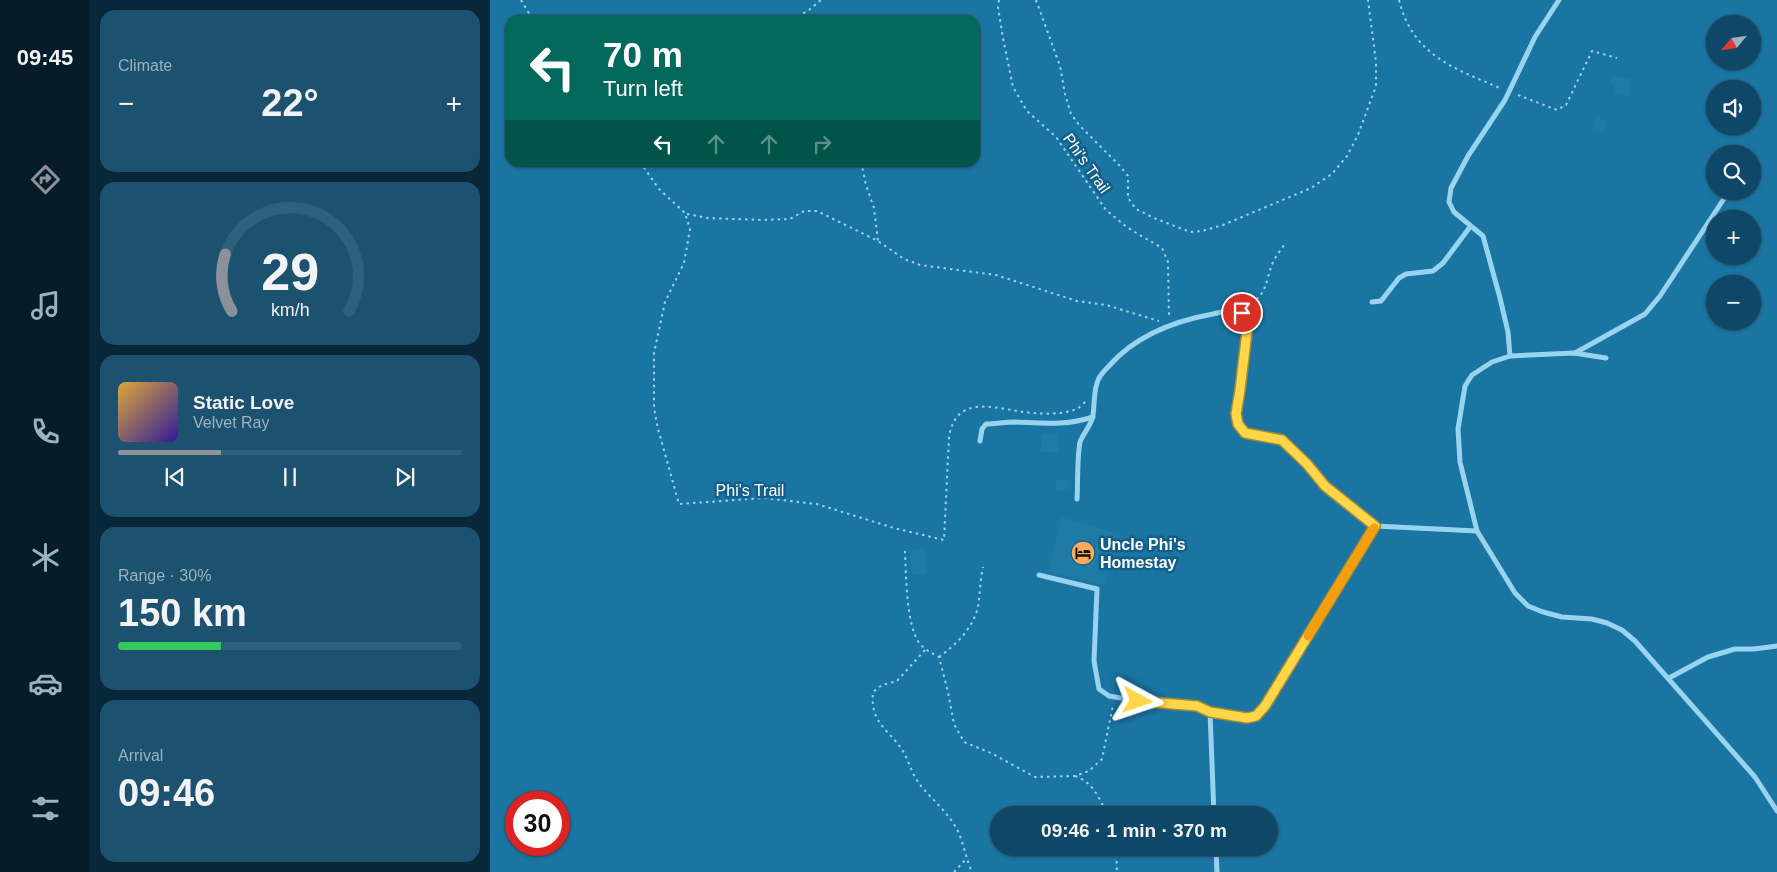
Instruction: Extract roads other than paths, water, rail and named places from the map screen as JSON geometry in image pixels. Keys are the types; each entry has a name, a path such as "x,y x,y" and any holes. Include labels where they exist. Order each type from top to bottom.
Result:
{"street":[{"path":"1510,356 1504,315 1483,236 1454,212 1449,202 1452,188 1468,156 1509,92 1535,37 1559,0"},
{"path":"1574,353 1645,314 1660,296 1723,200"},
{"path":"1372,302 1382,301 1395,282 1406,274 1433,271 1443,263 1470,227"},
{"path":"1077,499 1080,441 1093,417 1094,394 1100,377 1116,358 1131,346 1169,324 1231,310 1246,316 1248,323 1236,414 1238,424 1245,433 1282,440 1307,464 1325,486 1375,526 1477,531"},
{"path":"1606,358 1574,353 1510,356 1492,362 1472,375 1465,386 1458,429 1460,462 1477,531 1515,593 1528,606 1562,617 1592,619 1622,630 1635,641 1755,777 1777,811"},
{"path":"980,441 982,429 986,424 1012,422 1075,423 1093,417"},
{"path":"1039,575 1097,589 1094,661 1099,688 1109,696 1138,701 1197,706 1210,712 1247,718 1256,716 1261,711 1375,526"},
{"path":"1669,678 1708,657 1735,649 1754,650 1777,646"},
{"path":"1210,712 1214,806"},
{"path":"1216,856 1217,872"}],"place":[{"name":"Uncle Phi's Homestay","path":"1083,553"}]}
